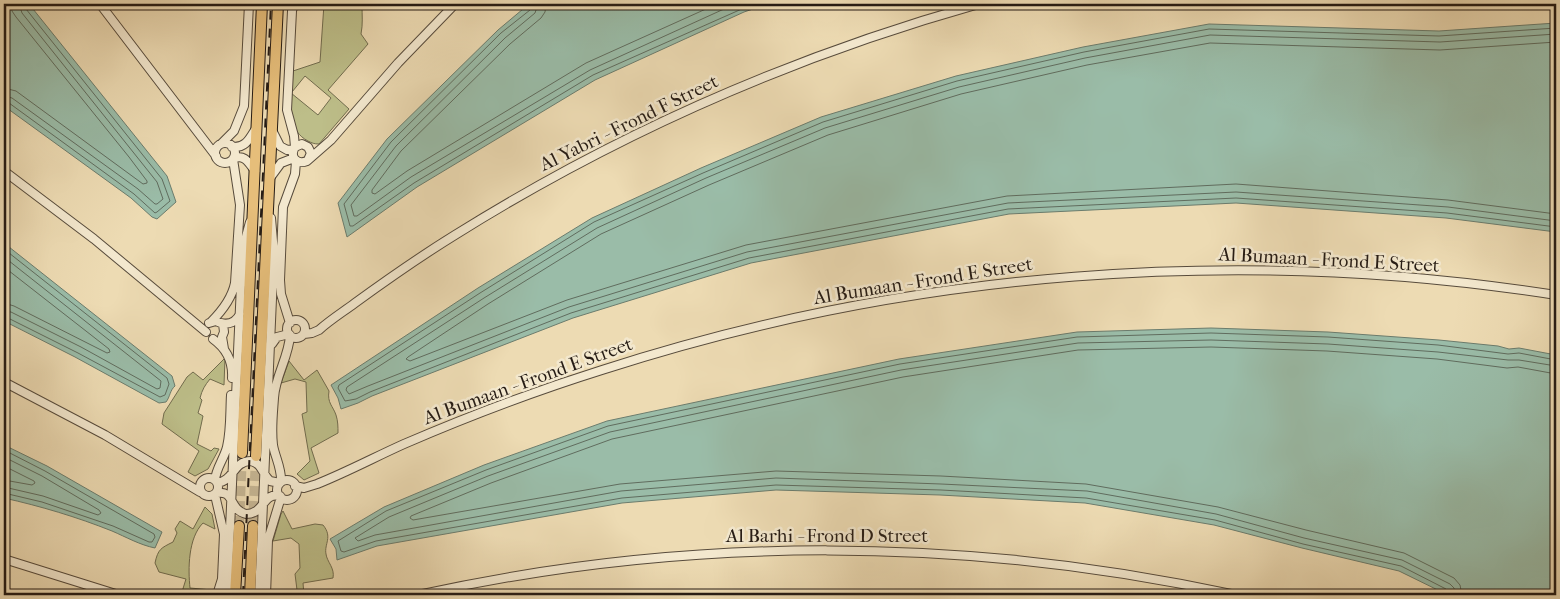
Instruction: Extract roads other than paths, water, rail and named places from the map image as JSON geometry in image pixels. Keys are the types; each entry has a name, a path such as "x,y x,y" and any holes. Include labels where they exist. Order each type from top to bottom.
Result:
{"main road":[{"path":"242,453 262,4"},
{"path":"256,456 278,4"},
{"path":"235,595 238,526"},
{"path":"250,595 253,526"}],"street":[{"path":"100,4 204,141 230,169 234,177"},
{"path":"206,332 206,327 223,309 232,294 236,279 240,205 234,177 233,159 235,151 232,146 234,131 245,99 249,4"},
{"path":"256,4 262,20"},
{"path":"294,4 292,11 287,105 292,129 294,148 292,154 295,160 295,174"},
{"path":"286,498 277,491 280,483 280,468 273,442 274,398 277,376 295,329 281,294 280,285 282,213 287,194 295,174 338,133 398,63 455,4"},
{"name":"Al Yabri - Frond F Street","path":"295,329 315,332 393,276 472,224 636,133 814,57 895,29 979,4"},
{"path":"204,141 239,147 245,145 256,128"},
{"path":"272,129 280,146 284,149 300,145 323,147"},
{"path":"270,178 281,163 295,160 301,163 307,161 311,153 292,129"},
{"path":"216,156 216,151 220,145 234,131"},
{"path":"223,163 239,156 245,158 255,171"},
{"path":"4,171 94,239 206,332 209,337 219,337 233,333 239,336"},
{"path":"259,595 274,244 268,209"},
{"path":"227,595 244,244 248,226 253,215"},
{"name":"Al Bumaan - Frond E Street","path":"280,483 292,483 304,488 322,482 400,446 480,413 602,370 685,345 853,306 930,293 1067,277 1240,270 1326,272 1413,278 1556,295"},
{"path":"219,337 224,329 220,322 223,309"},
{"path":"191,320 227,324 234,322 240,314"},
{"path":"272,317 277,324 295,329"},
{"path":"270,351 275,339 295,329"},
{"path":"217,595 222,579 223,528 218,510 210,494 199,487 210,481 227,447 232,368 219,337"},
{"path":"4,382 105,435 182,481 210,494 225,493 231,500 234,508 246,514 258,511 263,504"},
{"path":"182,481 192,483 227,480 242,462 251,461 259,464 270,481 280,483"},
{"path":"266,595 268,540 278,512 286,498 296,493 292,483 280,468"},
{"path":"210,481 218,488 210,494"},
{"name":"Al Bumaan - Frond E Street","path":"263,504 271,496 286,498 313,489 322,482"},
{"name":"Al Barhi - Frond D Street","path":"418,595 523,575 632,560 733,552 843,549 953,554 1026,560 1136,575 1236,595"},
{"path":"4,559 119,595"}],"water":[{"path":"4,4 29,4 167,176 176,202 157,219 4,106"},
{"path":"529,4 768,4 744,12 595,80 417,187 347,237 338,203 387,139 498,30"},
{"path":"1556,23 1556,232 1446,218 1236,203 1009,214 751,263 573,318 341,409 331,385 478,288 592,218 701,168 821,117 956,76 1083,47 1209,24 1439,31"},
{"path":"4,243 172,376 175,386 166,402 159,403 4,321"},
{"path":"1211,328 1328,332 1439,340 1498,346 1509,349 1519,348 1556,355 1556,595 1448,595 1399,571 1214,525 1085,503 940,495 776,490 622,503 377,546 337,560 336,549 330,539 384,507 484,465 607,421 899,359 1077,332"},
{"path":"4,445 47,466 162,532 155,548 45,508 4,498"}],"tunnel":[{"path":"239,526 242,453"},
{"path":"253,526 256,456"}],"railway":[{"path":"243,595 271,4"}]}
